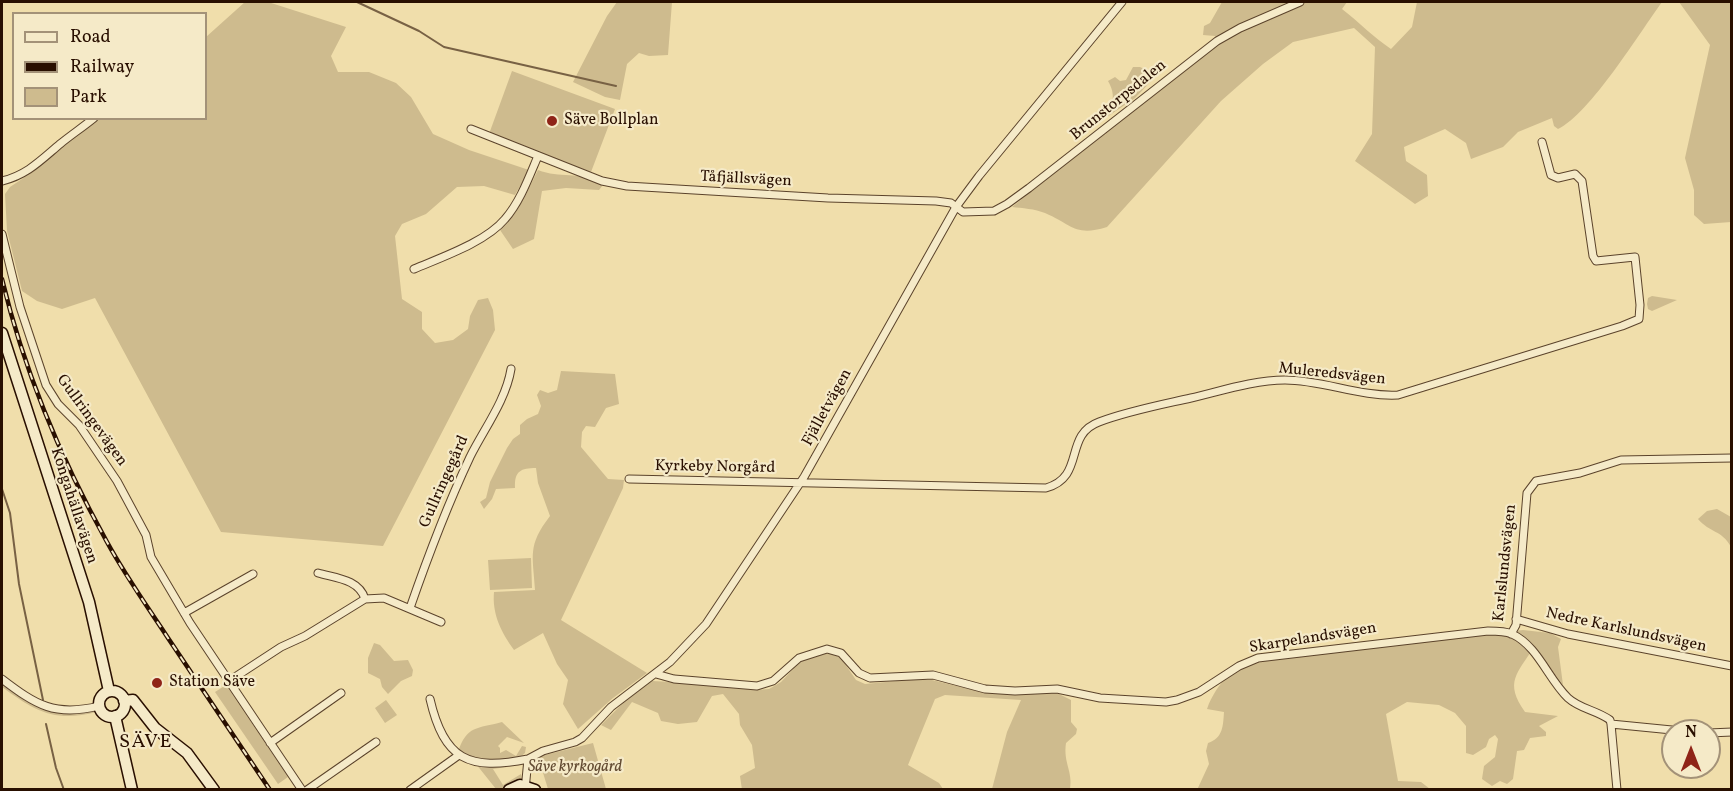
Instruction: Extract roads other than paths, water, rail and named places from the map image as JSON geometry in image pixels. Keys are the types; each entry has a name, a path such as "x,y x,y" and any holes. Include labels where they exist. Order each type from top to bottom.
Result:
{"main road":[{"name":"Kongahällavägen","path":"2,333 89,602 109,691"},
{"path":"109,691 119,693 124,700 122,711 115,716 106,715 99,706 102,696 109,691"},
{"path":"124,700 133,700 155,728 188,753 214,789"},
{"path":"115,716 132,789"},
{"path":"509,789 517,786 529,788"}],"street":[{"name":"Fjälletvägen","path":"459,755 484,763 496,764 528,759 543,751 575,742 582,738 611,707 656,674 687,646 710,619 801,483 956,207 1122,2"},
{"name":"Brunstorpsdalen","path":"956,207 963,212 979,212 994,211 1007,204 1098,136 1217,41 1240,28 1300,2"},
{"path":"2,181 35,167 91,120"},
{"name":"Tåfjällsvägen","path":"471,129 602,181 627,186 828,198 936,201 951,203 956,207"},
{"name":"Muleredsvägen","path":"801,483 1046,488 1060,483 1070,471 1078,440 1088,426 1122,414 1251,384 1286,380 1398,395 1622,326 1639,318 1640,305 1635,257 1596,261 1593,256 1582,181 1575,174 1558,178 1551,176 1542,142"},
{"path":"414,269 482,237 502,222 512,209 538,156"},
{"name":"Gullringevägen","path":"2,234 20,307 46,385 58,404 79,424 117,481 146,535 151,557 184,613 302,789"},
{"name":"Gullringegård","path":"410,608 449,503 476,444 506,389 511,369"},
{"name":"Karlslundsvägen","path":"1511,634 1516,619 1527,493 1536,481 1580,473 1621,460 1731,458"},
{"name":"Kyrkeby Norgård","path":"628,479 801,483"},
{"path":"318,573 355,585 361,590 365,599"},
{"path":"184,613 253,574"},
{"path":"229,681 281,647 305,636 365,599 384,598 441,622"},
{"name":"Nedre Karlslundsvägen","path":"1516,619 1568,634 1731,666"},
{"name":"Skarpelandsvägen","path":"656,674 674,680 760,686 773,681 788,666 802,657 826,650 841,653 860,673 870,678 933,675 985,689 1015,691 1056,689 1100,698 1166,702 1198,692 1239,666 1258,658 1469,632 1488,631 1511,634"},
{"path":"1511,634 1528,646 1566,696 1578,706 1610,720 1617,789"},
{"path":"2,679 30,700 51,708 71,711 99,706"},
{"path":"270,743 341,693"},
{"path":"410,789 459,755 449,747 440,732 430,699"},
{"path":"1611,724 1661,729"},
{"path":"307,789 376,742"},
{"path":"528,759 529,788"}],"waterway":[{"path":"357,2 419,31 444,47 616,86"},
{"path":"2,489 10,513 19,584 43,700"},
{"path":"46,724 56,768 64,790"}],"railway":[{"path":"2,279 33,381 59,447 90,511 129,578 270,790"}],"place":[{"name":"Säve Bollplan","path":"552,121"},
{"name":"Station Säve","path":"157,683"}],"district":[{"name":"SÄVE","path":"146,743"}],"park label":[{"name":"Säve kyrkogård","path":"575,768"}]}
